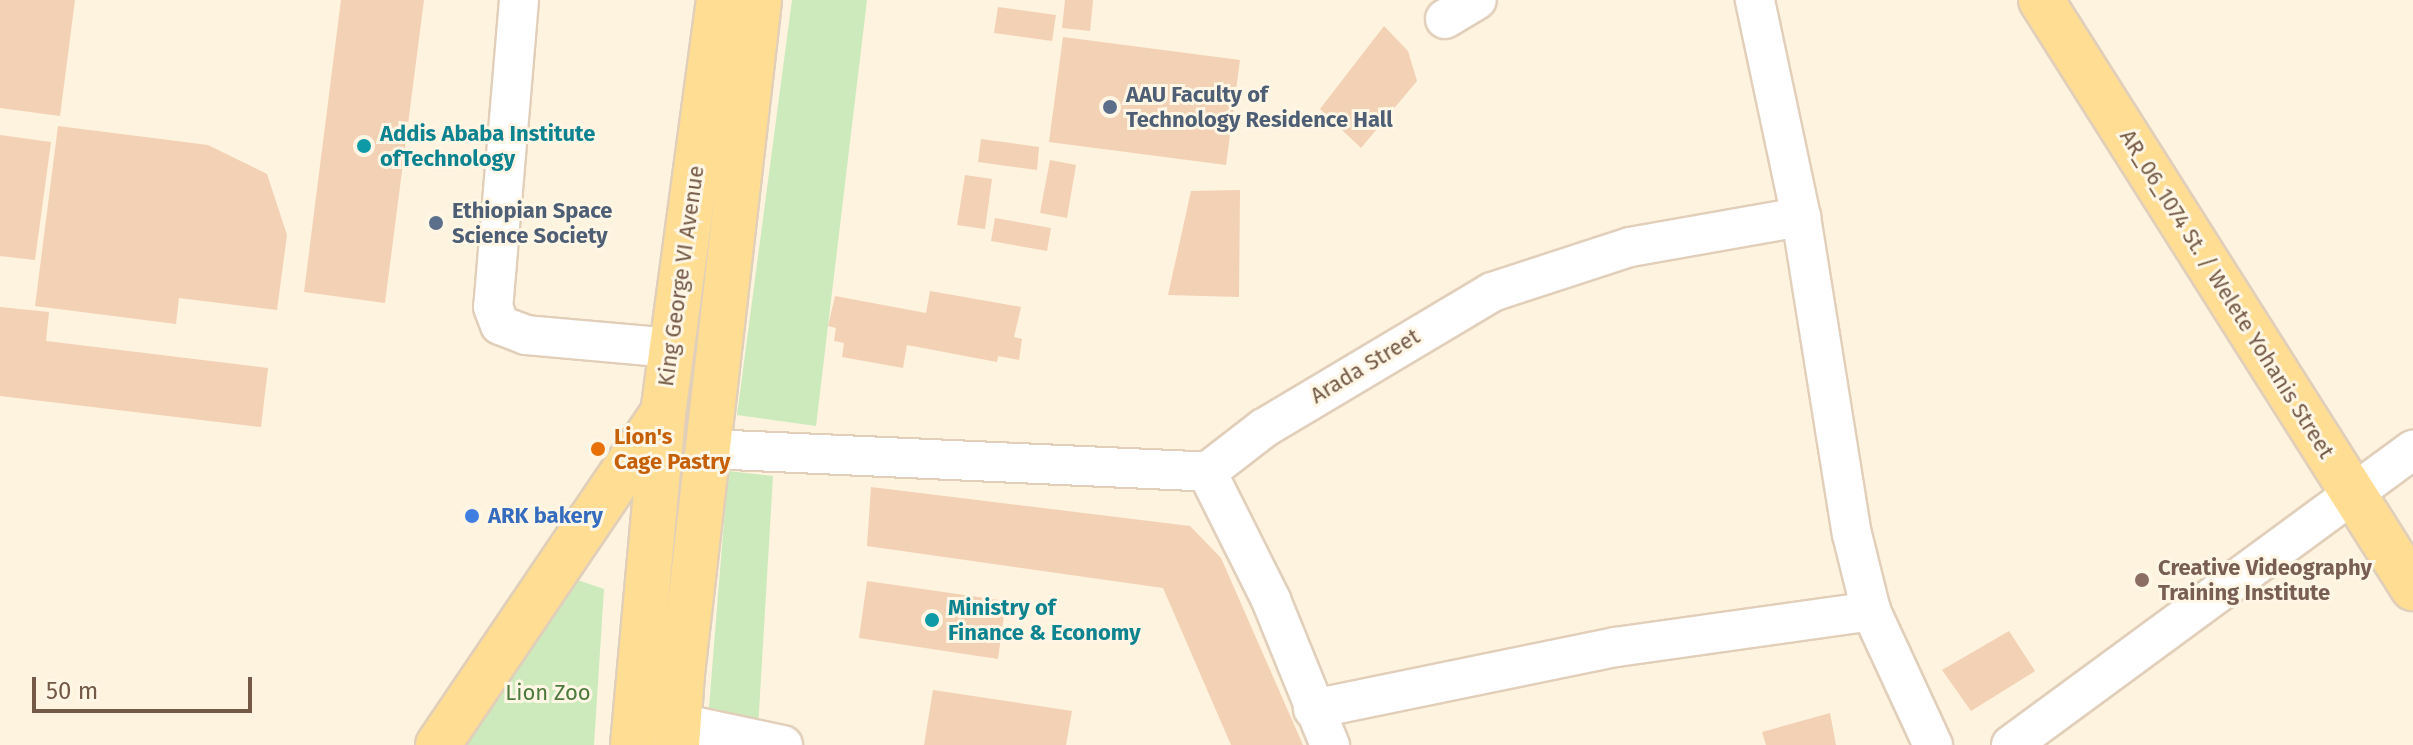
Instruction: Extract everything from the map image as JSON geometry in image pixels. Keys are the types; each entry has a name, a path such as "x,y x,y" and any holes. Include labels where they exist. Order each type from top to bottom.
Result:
{"main road":[{"name":"King George VI Avenue","path":"635,730 663,414 719,0"},
{"name":"King George VI Avenue","path":"678,733 759,0"},
{"name":"AR_06_1074 St. / Welete Yohanis Street","path":"2041,0 2413,588"},
{"path":"438,745 663,414 717,385"}],"street":[{"path":"519,0 493,307 500,325 526,335 672,348"},
{"path":"1445,19 1477,0"},
{"path":"1755,0 1801,217 1852,534 1871,611 1933,745"},
{"name":"Arada Street","path":"1207,472 1277,420 1492,292 1630,247 1801,217"},
{"path":"709,449 1207,472 1271,600 1330,745"},
{"path":"2011,745 2413,450"},
{"path":"1313,709 1616,647 1871,611"},
{"path":"635,730 783,745"}],"green space":[{"path":"792,0 867,0 816,426 737,415"},
{"path":"728,471 773,476 757,745 706,745"},
{"name":"Lion Zoo","path":"560,574 604,589 594,745 456,745"}],"building":[{"path":"0,0 75,0 60,116 0,108"},
{"name":"Addis Ababa Institute ofTechnology","path":"341,0 424,0 385,303 304,292"},
{"path":"1065,0 1093,0 1090,31 1062,28"},
{"path":"998,7 1056,15 1052,41 994,33"},
{"path":"1384,26 1408,51 1417,81 1361,148 1320,109"},
{"path":"1063,37 1240,60 1226,165 1049,142"},
{"path":"58,126 208,145 267,174 287,235 277,310 179,298 176,324 35,306"},
{"path":"0,135 51,142 35,260 0,256"},
{"path":"981,139 1039,147 1037,170 978,162"},
{"path":"1050,160 1076,165 1067,218 1040,213"},
{"path":"965,175 992,179 985,229 957,225"},
{"path":"1240,190 1239,297 1168,295 1191,191"},
{"path":"995,218 1051,228 1047,251 991,241"},
{"path":"930,291 1021,307 1014,337 1022,339 1019,360 998,356 997,362 907,345 903,368 842,357 844,343 834,341 836,328 828,326 835,296 926,313"},
{"path":"0,307 49,312 46,341 268,368 261,427 0,396"},
{"path":"871,487 1190,526 1221,558 1303,745 1231,745 1163,588 867,546"},
{"name":"Ministry of Finance & Economy","path":"867,581 1006,601 998,659 859,638"},
{"path":"2009,631 2035,671 1971,711 1942,670"},
{"path":"933,690 1072,711 1066,745 924,745"},
{"path":"1830,713 1836,745 1766,745 1762,732"}],"place":[{"name":"AAU Faculty of Technology Residence Hall","path":"1110,107"},
{"name":"Addis Ababa Institute ofTechnology","path":"364,146"},
{"name":"Ethiopian Space Science Society","path":"436,223"},
{"name":"Lion's Cage Pastry","path":"598,449"},
{"name":"ARK bakery","path":"472,516"},
{"name":"Creative Videography Training Institute","path":"2142,580"},
{"name":"Ministry of Finance & Economy","path":"932,620"}]}
